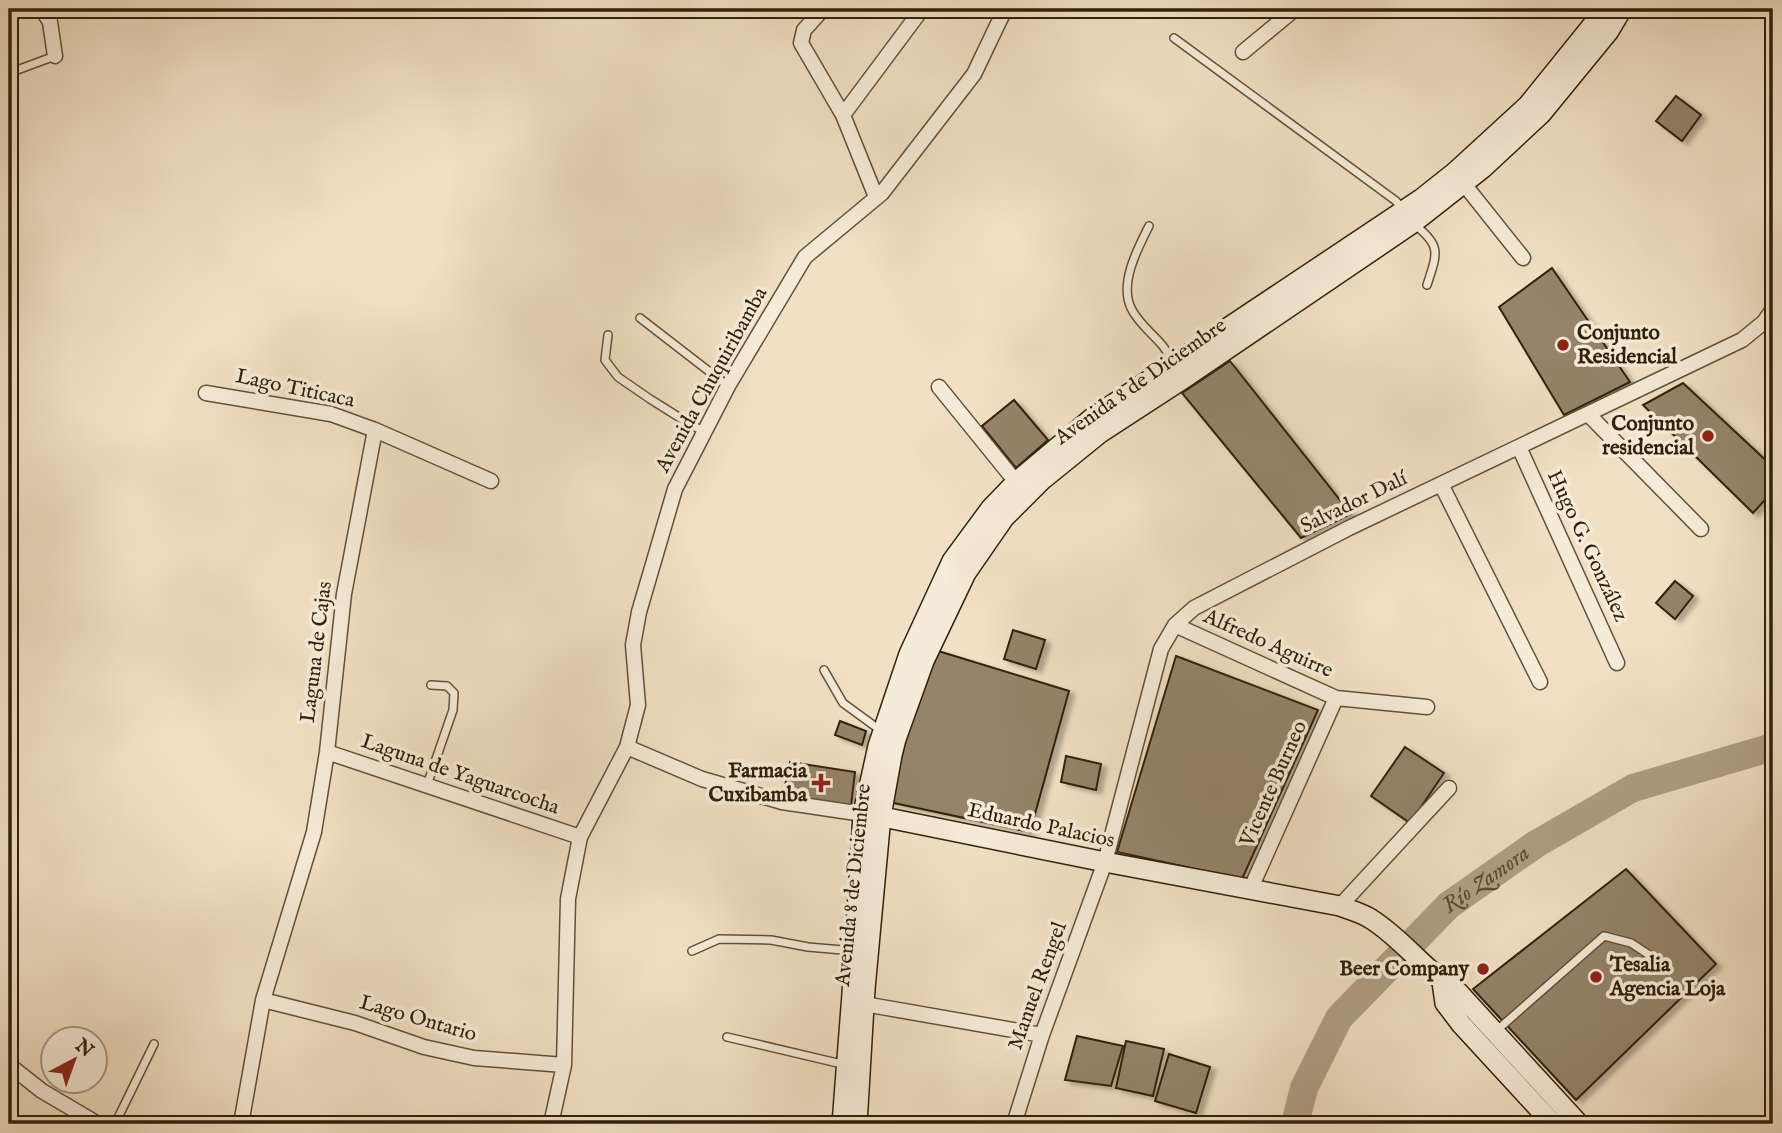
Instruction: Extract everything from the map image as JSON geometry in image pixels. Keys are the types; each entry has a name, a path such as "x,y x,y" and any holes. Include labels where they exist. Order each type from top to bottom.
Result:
{"main road":[{"name":"Avenida 8 de Diciembre","path":"1408,217 1422,199 1528,105 1603,9"},
{"name":"Avenida 8 de Diciembre","path":"890,735 966,573 1004,519 1042,480 1178,372 1408,217 1464,184 1541,114 1609,31 1622,9"},
{"name":"Avenida 8 de Diciembre","path":"857,1124 854,1067 855,951 872,815 909,654 952,561 991,508 1016,482 1091,419 1178,372"},
{"name":"Avenida 8 de Diciembre","path":"842,1124 864,1004 872,815"},
{"name":"Eduardo Palacios","path":"872,815 1340,906 1370,918 1458,992 1579,1124"},
{"path":"1437,977 1445,1003 1461,1024 1553,1124"}],"street":[{"path":"42,9 50,22 55,56"},
{"path":"823,9 804,30 801,43 843,115 876,197"},
{"path":"843,115 922,9"},
{"name":"Avenida Chuquiribamba","path":"551,1124 564,1065 568,899 580,837 627,747 638,705 633,645 639,612 675,489 728,386 805,257 882,193 974,74 1005,9"},
{"path":"1243,51 1295,9"},
{"path":"1464,184 1522,258"},
{"name":"Salvador Dalí","path":"1105,862 1161,649 1175,625 1194,608 1349,528 1742,340 1764,322 1773,309"},
{"path":"939,387 1016,482"},
{"name":"Lago Titicaca","path":"206,393 331,414 375,430"},
{"path":"1588,414 1701,529"},
{"path":"375,430 491,481"},
{"name":"Laguna de Cajas","path":"241,1124 263,1000 314,832 327,752 344,594 375,430"},
{"name":"Hugo G. González","path":"1519,447 1617,663"},
{"path":"1441,484 1540,681"},
{"name":"Alfredo Aguirre","path":"1175,625 1336,698 1427,707"},
{"name":"Vicente Burneo","path":"1251,888 1336,698"},
{"name":"Eduardo Palacios","path":"627,747 702,779 782,802 872,815"},
{"name":"Laguna de Yaguarcocha","path":"327,752 580,837"},
{"path":"1340,906 1449,788"},
{"name":"Manuel Rengel","path":"1014,1124 1042,1035 1105,862"},
{"name":"Lago Ontario","path":"263,1000 355,1023 424,1047 474,1058 564,1065"},
{"path":"864,1004 1042,1035"},
{"path":"9,1065 42,1091 99,1124"}],"lane":[{"path":"1174,38 1396,201 1408,217 1428,235 1435,250 1435,260 1427,285"},
{"path":"9,73 55,56"},
{"path":"1149,226 1129,273 1130,306 1163,347 1178,372"},
{"path":"640,318 728,386"},
{"path":"608,335 605,360 618,377 672,413 705,431"},
{"path":"824,670 844,703 890,735"},
{"path":"427,786 453,710 454,693 447,686 431,685"},
{"path":"1495,1032 1604,936 1631,943 1657,960"},
{"path":"692,951 719,939 771,940 808,947 855,951"},
{"path":"727,1037 854,1067"},
{"path":"115,1124 154,1044"}],"building":[{"path":"1676,96 1701,115 1682,141 1656,121"},
{"name":"Conjunto Residencial","path":"1552,268 1630,382 1564,415 1499,307"},
{"path":"1230,361 1351,514 1301,538 1182,393"},
{"name":"Conjunto residencial","path":"1683,383 1773,467 1773,491 1753,513 1643,405"},
{"path":"1014,400 1048,440 1016,468 982,426"},
{"path":"1675,581 1693,596 1675,619 1656,603"},
{"path":"1013,630 1045,640 1036,669 1004,659"},
{"path":"935,650 1069,691 1030,832 889,802 908,725"},
{"path":"1176,656 1318,710 1242,879 1117,852"},
{"path":"840,721 866,731 862,745 835,735"},
{"path":"1405,747 1444,773 1410,823 1371,796"},
{"path":"1066,756 1101,764 1096,790 1061,782"},
{"path":"790,762 855,772 851,806 783,795"},
{"name":"Tesalia Agencia Loja","path":"1626,869 1716,964 1576,1100 1473,989"},
{"path":"1077,1036 1123,1046 1111,1086 1065,1080"},
{"path":"1126,1041 1164,1049 1153,1096 1116,1088"},
{"path":"1169,1054 1210,1067 1196,1113 1155,1101"}],"waterway":[{"name":"Río Zamora","path":"1295,1124 1304,1088 1339,1018 1449,905 1536,844 1633,788 1773,747"}],"place":[{"name":"Conjunto Residencial","path":"1563,345"},
{"name":"Conjunto residencial","path":"1708,436"},
{"name":"Farmacia Cuxibamba","path":"821,783"},
{"name":"Beer Company","path":"1483,969"},
{"name":"Tesalia Agencia Loja","path":"1596,977"}]}
